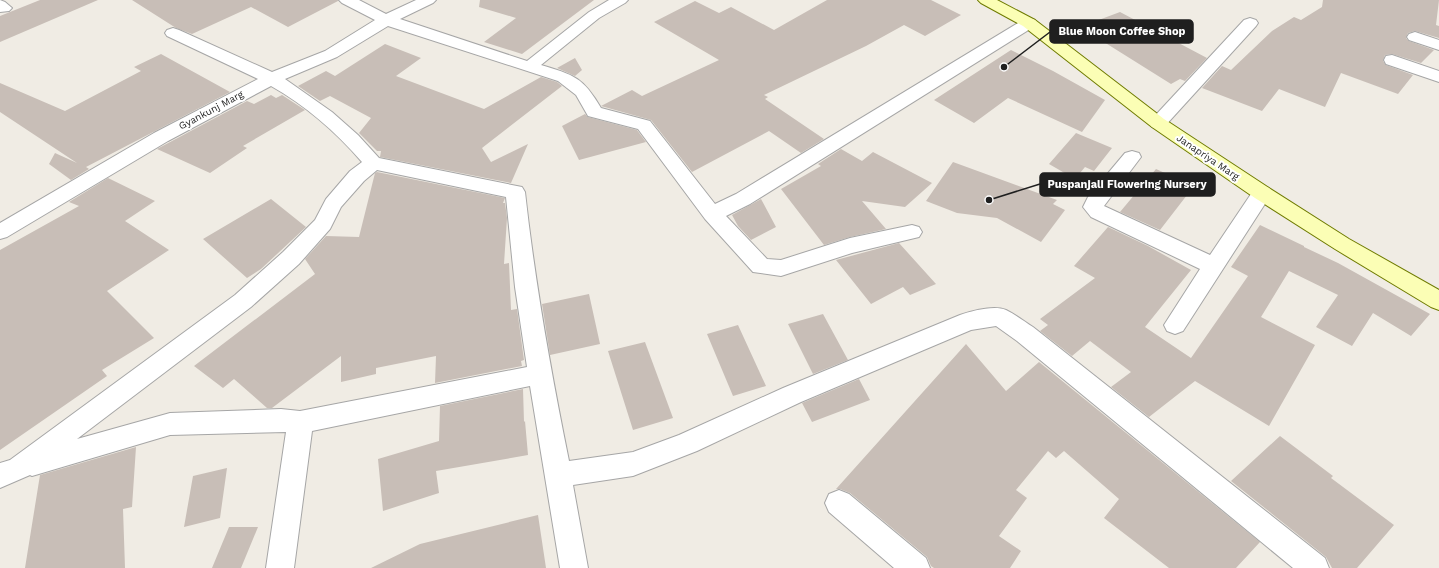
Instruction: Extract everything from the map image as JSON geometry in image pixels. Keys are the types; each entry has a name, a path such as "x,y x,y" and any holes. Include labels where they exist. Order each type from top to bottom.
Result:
{"main road":[{"name":"Janapriya Marg","path":"986,0 1029,23 1158,123 1262,193 1342,244 1439,301"}],"street":[{"path":"347,0 386,20 564,77 583,92 594,112 644,125 712,214 760,266 781,268 850,246 912,232"},
{"name":"Gyankunj Marg","path":"0,232 161,137 271,79 331,54 386,20 428,0"},
{"path":"529,67 594,15 620,0"},
{"path":"712,214 742,199 1029,23"},
{"path":"1158,123 1250,23"},
{"path":"173,33 271,79 296,95 345,132 374,163 515,192 520,251 574,568"},
{"path":"1415,37 1439,45"},
{"path":"1392,60 1439,77"},
{"path":"1132,158 1095,202 1093,207 1098,212 1214,266"},
{"path":"9,472 243,300 291,258 322,224 333,204 358,176 374,163"},
{"path":"1175,325 1262,193"},
{"path":"559,475 633,464 688,443 792,395 968,321 999,317 1025,334 1315,568"},
{"path":"9,472 170,424 281,420 300,422 540,374"},
{"path":"280,568 300,422"},
{"path":"839,504 916,568"}],"building":[{"path":"40,0 98,0 0,42 0,16"},
{"path":"132,0 338,1 288,27 251,7 192,34 176,28"},
{"path":"480,0 594,0 522,54 484,42 516,18 479,7"},
{"path":"827,0 931,0 961,15 925,36 904,25 866,46 764,95 768,97 765,99 824,139 801,153 769,131 692,172 651,120 601,106 632,90 642,96 719,60 654,22 695,1 719,13 731,7 774,30"},
{"path":"1323,0 1439,0 1436,25 1439,26 1439,38 1415,31 1408,33 1406,38 1409,41 1434,50 1421,63 1392,54 1385,55 1383,61 1386,65 1413,75 1398,94 1341,73 1325,107 1279,89 1262,111 1202,88 1222,66 1231,70 1272,31 1294,17 1301,20 1322,7"},
{"path":"1120,12 1207,58 1185,81 1180,79 1171,84 1080,27"},
{"path":"385,44 421,58 396,76 484,109 541,77 557,82 562,86 482,148 491,162 528,144 511,183 380,157 381,151 377,151 359,133 371,118 330,96 320,101 298,86 326,71 335,76"},
{"path":"1011,50 1105,100 1082,132 1008,98 974,123 934,100"},
{"path":"161,54 230,92 86,167 89,169 71,180 49,164 55,153 77,163 0,112 0,83 65,111 141,71 134,67"},
{"path":"575,58 582,70 575,76 557,68"},
{"path":"271,95 276,98 282,95 305,110 243,146 247,148 210,173 157,149 247,101 254,104"},
{"path":"585,114 588,117 637,130 646,142 579,160 562,126"},
{"path":"1076,133 1112,148 1094,171 1085,167 1075,179 1049,164"},
{"path":"841,149 862,161 873,152 932,183 905,207 862,201 886,229 850,237 824,245 781,189 821,166 818,164"},
{"path":"953,162 1057,200 1053,204 1065,210 1041,242 997,218 957,213 926,201"},
{"path":"1156,169 1194,186 1160,230 1120,212"},
{"path":"377,172 505,198 503,203 505,203 507,218 504,264 509,263 511,310 517,309 524,360 521,361 522,366 435,383 436,356 376,368 376,374 341,382 341,356 272,408 267,408 234,379 223,388 194,366 315,274 305,259 326,236 359,237 375,173"},
{"path":"108,178 155,201 125,221 169,250 107,291 154,338 102,370 107,376 0,450 0,250 79,206 69,202"},
{"path":"271,199 306,227 261,269 247,278 203,239"},
{"path":"761,199 776,227 751,240 738,226 732,215"},
{"path":"1260,225 1338,263 1430,314 1411,336 1373,313 1352,346 1316,327 1338,295 1289,271 1261,317 1315,345 1269,426 1195,381 1149,417 1111,387 1131,372 1090,341 1072,356 1040,331 1048,325 1040,319 1095,278 1074,266 1108,227 1148,246 1191,270 1145,327 1191,358 1248,276 1231,267"},
{"path":"899,243 936,284 910,295 903,287 871,304 836,260"},
{"path":"589,294 600,344 550,355 542,304"},
{"path":"823,314 848,360 813,374 788,324"},
{"path":"738,325 766,386 733,396 707,334"},
{"path":"645,342 673,418 633,430 608,351"},
{"path":"966,344 1006,391 1039,362 1260,542 1236,568 1169,568 1104,518 1119,499 1064,451 1056,458 1048,451 1016,490 1027,498 999,536 1021,551 1010,568 934,568 931,566 927,557 850,493 836,489"},
{"path":"859,379 870,400 812,422 802,403"},
{"path":"523,389 524,422 525,421 528,455 436,471 439,493 383,511 378,459 439,441 440,406"},
{"path":"1280,436 1333,476 1331,478 1394,525 1357,568 1332,568 1326,557 1231,481"},
{"path":"136,447 132,507 123,509 125,568 25,568 40,475"},
{"path":"227,468 220,518 184,527 193,476"},
{"path":"538,515 546,568 371,568 420,544"},
{"path":"229,527 258,527 241,568 212,568"}],"place":[{"name":"Blue Moon Coffee Shop","path":"1004,67"},
{"name":"Puspanjali Flowering Nursery","path":"989,200"}]}
